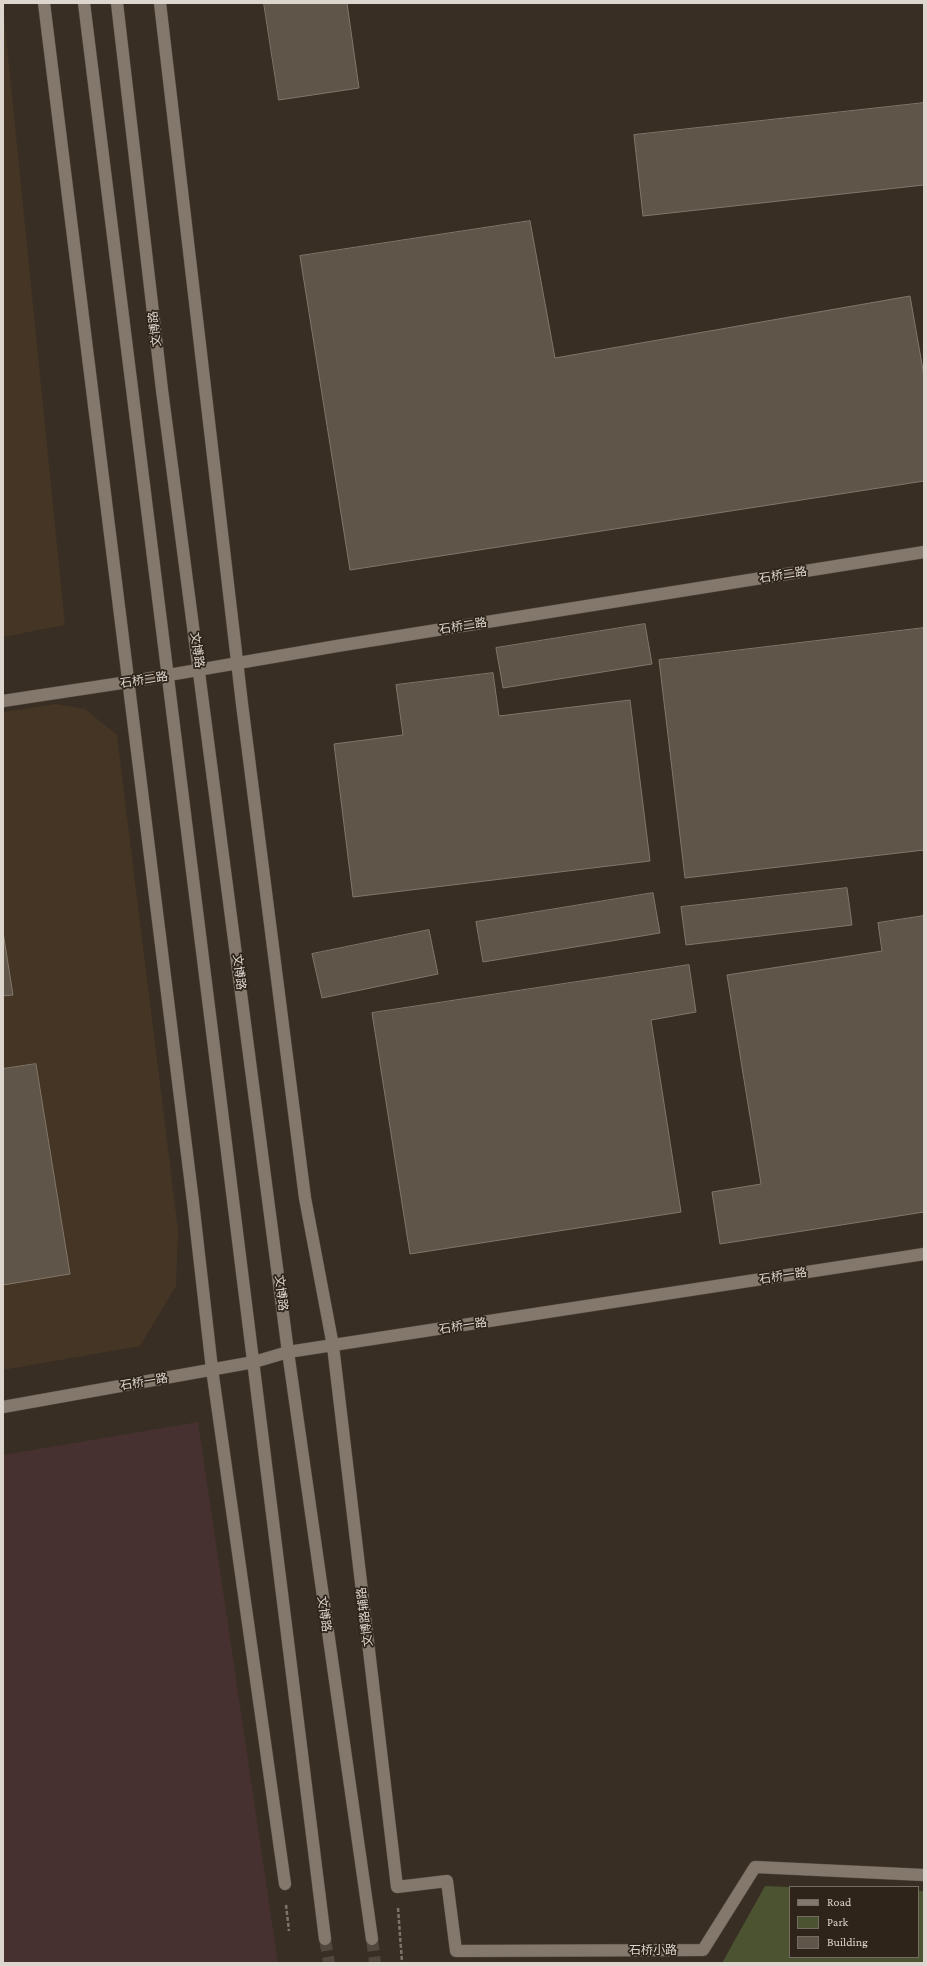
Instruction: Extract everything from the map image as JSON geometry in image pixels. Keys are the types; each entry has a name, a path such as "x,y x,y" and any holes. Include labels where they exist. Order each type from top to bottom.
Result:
{"street":[{"path":"44,3 191,1186 212,1369 285,1884"},
{"path":"84,3 325,1939"},
{"name":"文博路","path":"117,3 162,390 288,1352 372,1939"},
{"name":"文博路辅路","path":"160,3 237,664 305,1198 333,1346 397,1887"},
{"name":"石桥二路","path":"3,701 200,671 345,645 924,552"},
{"name":"石桥一路","path":"3,1407 254,1362 288,1352 924,1254"},
{"name":"石桥小路","path":"397,1887 446,1881 456,1951 703,1950 755,1867 924,1875"}],"path":[{"path":"285,1884 289,1931"},
{"path":"397,1887 402,1962"}],"shaded area":[{"path":"3,5 65,625 3,637"},
{"path":"55,704 85,709 117,735 178,1230 176,1286 140,1346 3,1370 3,712"},
{"path":"198,1422 278,1963 3,1963 3,1455"}],"green space":[{"path":"765,1886 789,1887 789,1958 919,1958 919,1891 924,1891 924,1963 722,1963"}],"building":[{"path":"264,3 347,3 359,88 279,100"},
{"path":"924,103 924,185 643,216 634,135"},
{"path":"530,221 555,358 910,296 924,376 924,481 350,570 300,256"},
{"path":"645,624 652,664 503,688 496,648"},
{"path":"924,628 924,850 685,878 659,660"},
{"path":"493,673 499,716 630,700 650,861 353,897 334,744 403,735 396,685"},
{"path":"847,888 852,925 686,945 681,907"},
{"path":"653,893 660,933 483,962 476,922"},
{"path":"924,916 924,1212 720,1244 712,1192 761,1184 727,975 882,951 878,923"},
{"path":"429,930 438,974 322,998 312,954"},
{"path":"3,932 13,995 3,996"},
{"path":"689,965 696,1012 651,1020 681,1212 410,1254 372,1013"},
{"path":"36,1064 70,1274 3,1285 3,1069"}],"tunnel":[{"path":"325,1939 329,1963"},
{"path":"372,1939 375,1963"}]}
